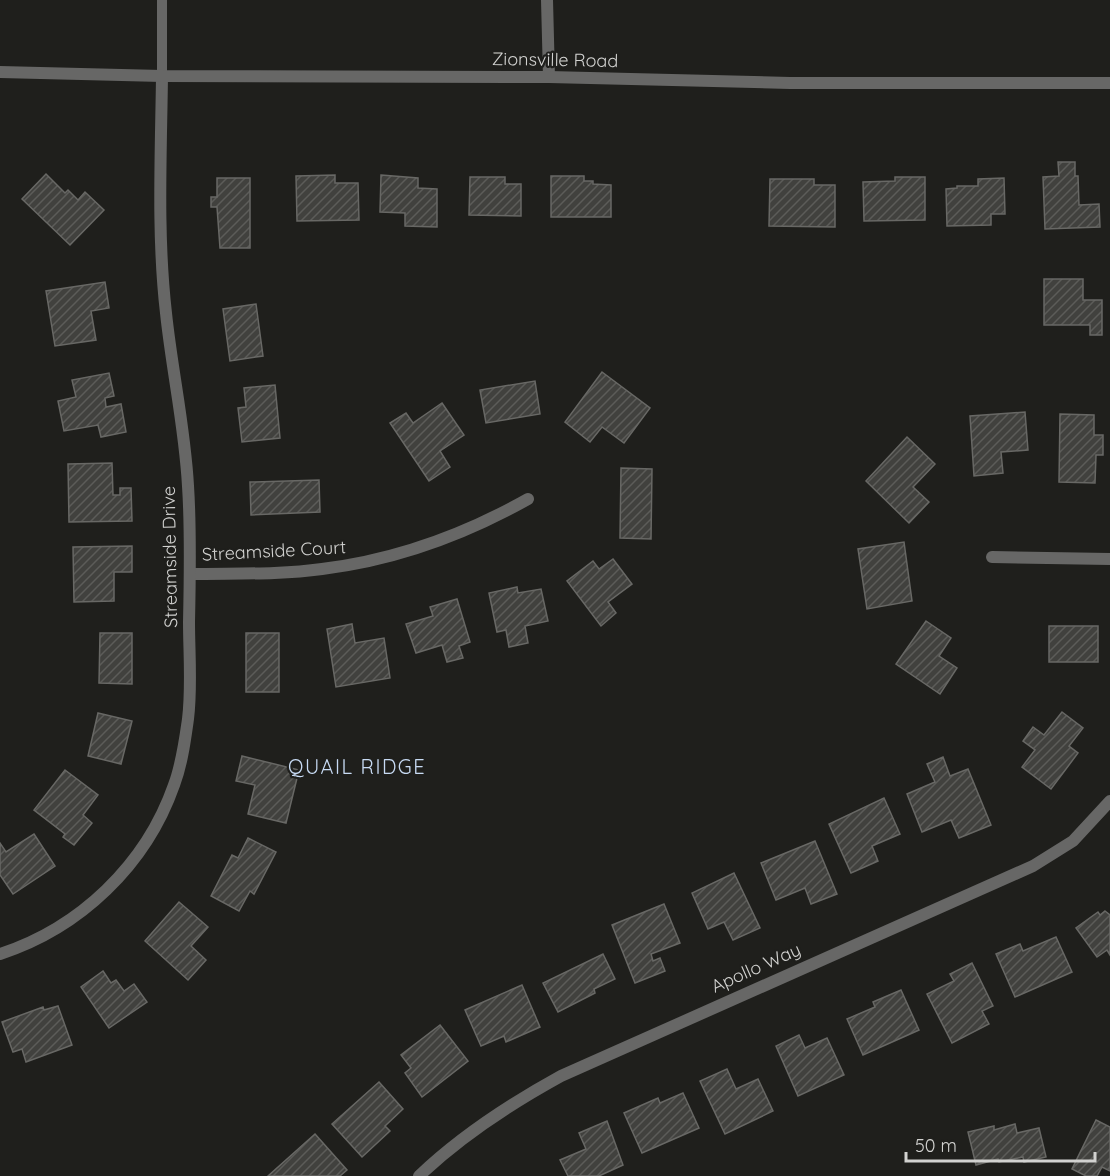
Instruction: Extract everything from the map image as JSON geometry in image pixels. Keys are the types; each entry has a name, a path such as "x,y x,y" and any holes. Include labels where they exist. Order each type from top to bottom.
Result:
{"street":[{"path":"547,0 549,77"},
{"name":"Zionsville Road","path":"0,72 162,76 549,77 790,83 1110,83"},
{"name":"Streamside Drive","path":"0,954 57,929 87,908 129,865 155,827 175,784 189,716 189,485 165,313 160,242 162,76"},
{"name":"Streamside Court","path":"190,574 320,570 365,562 434,543 477,526 528,499"},
{"path":"992,557 1110,559"},
{"name":"Apollo Way","path":"419,1176 445,1152 491,1117 561,1076 1033,866 1073,841 1110,801"}],"lane":[{"path":"162,0 162,76"}],"building":[{"path":"1058,162 1075,162 1079,205 1099,204 1100,227 1045,229 1043,177 1059,176"},
{"path":"46,174 65,193 68,190 78,200 85,192 104,210 70,245 22,199"},
{"path":"335,175 335,183 358,183 359,220 297,221 296,176"},
{"path":"381,175 418,178 418,188 437,189 437,227 405,226 405,213 380,212"},
{"path":"551,176 584,176 584,181 593,181 593,184 611,185 611,217 551,217"},
{"path":"470,177 505,177 505,184 521,184 521,216 469,215"},
{"path":"895,177 925,177 925,220 864,221 863,182 895,181"},
{"path":"217,178 250,178 250,248 220,248 217,207 211,207 211,197 217,197"},
{"path":"1004,178 1005,214 991,214 991,225 947,226 946,189 957,188 957,186 978,186 978,179"},
{"path":"770,179 814,179 814,185 835,185 835,227 769,226"},
{"path":"1044,279 1083,279 1083,300 1102,300 1102,335 1090,335 1090,325 1044,325"},
{"path":"105,282 109,308 91,311 96,340 55,346 46,291"},
{"path":"256,304 263,356 230,361 223,309"},
{"path":"602,372 650,408 624,443 602,427 590,442 565,422"},
{"path":"109,373 114,396 105,398 106,407 121,404 126,432 101,437 98,425 64,431 58,401 76,397 72,380"},
{"path":"535,381 540,414 486,423 480,390"},
{"path":"275,385 280,438 242,442 238,408 246,407 244,388"},
{"path":"442,403 464,435 440,451 450,467 429,481 390,423 406,413 413,423"},
{"path":"1025,412 1028,450 1001,452 1003,473 974,476 970,416"},
{"path":"1060,414 1094,415 1094,435 1103,435 1103,455 1096,455 1095,483 1059,482"},
{"path":"907,437 935,464 913,487 929,502 909,523 866,481"},
{"path":"112,463 113,495 120,495 120,488 131,488 132,521 69,522 68,464"},
{"path":"621,468 652,469 651,539 620,538"},
{"path":"319,480 320,512 251,515 250,482"},
{"path":"904,542 912,601 867,609 858,549"},
{"path":"132,546 132,572 114,572 114,601 74,602 73,547"},
{"path":"613,559 632,584 608,602 616,613 601,626 567,581 593,561 599,569"},
{"path":"517,587 518,593 541,589 548,621 525,626 528,643 509,647 506,630 497,632 489,593"},
{"path":"457,599 470,642 459,646 463,658 447,662 442,645 416,653 406,624 433,616 430,607"},
{"path":"926,621 951,638 939,656 957,668 940,694 896,664"},
{"path":"352,624 355,643 384,638 390,678 336,687 327,629"},
{"path":"1049,626 1098,626 1098,662 1049,662"},
{"path":"100,633 132,633 132,684 99,683"},
{"path":"246,633 279,633 279,692 246,692"},
{"path":"1062,712 1083,728 1069,746 1078,753 1051,789 1022,767 1035,750 1023,741 1033,727 1044,735"},
{"path":"98,713 132,721 121,764 88,756"},
{"path":"242,756 299,770 286,823 248,814 255,785 236,781"},
{"path":"943,757 950,776 968,769 991,825 959,838 951,820 922,832 907,794 935,782 927,764"},
{"path":"65,770 98,795 83,815 92,823 74,845 63,837 65,834 34,810"},
{"path":"884,798 900,834 872,846 878,861 851,873 829,824"},
{"path":"34,834 55,866 13,894 0,875 0,843 6,852"},
{"path":"248,838 276,852 254,894 250,891 239,911 211,896 232,855 238,858"},
{"path":"815,841 837,894 811,904 805,888 776,900 761,863"},
{"path":"734,873 760,928 733,940 724,922 708,929 692,893"},
{"path":"179,902 208,927 191,946 206,960 188,980 145,941"},
{"path":"664,904 680,943 651,954 653,961 660,958 665,971 635,983 612,925"},
{"path":"1105,911 1110,915 1110,955 1107,950 1097,957 1076,928 1098,912 1100,915"},
{"path":"1056,937 1072,972 1015,997 996,954 1020,944 1023,951"},
{"path":"603,954 615,979 594,989 595,993 558,1012 543,983"},
{"path":"972,963 993,1006 982,1011 989,1024 952,1043 927,994 954,981 950,974"},
{"path":"103,971 111,983 116,980 124,991 134,984 147,1002 109,1028 81,987"},
{"path":"522,985 540,1027 506,1042 504,1036 481,1046 465,1010"},
{"path":"901,990 919,1030 863,1055 847,1019 875,1007 873,1002"},
{"path":"58,1006 72,1045 26,1062 22,1049 13,1052 2,1022 43,1007 44,1010"},
{"path":"440,1025 468,1061 422,1097 405,1073 411,1068 401,1055"},
{"path":"799,1035 805,1048 827,1038 844,1075 798,1096 776,1046"},
{"path":"727,1069 736,1089 758,1079 773,1111 725,1134 700,1081"},
{"path":"379,1082 403,1109 385,1126 390,1131 362,1157 332,1124"},
{"path":"683,1093 699,1128 642,1153 624,1113 658,1098 660,1103"},
{"path":"1096,1120 1110,1127 1110,1171 1102,1167 1097,1176 1086,1176 1072,1169"},
{"path":"607,1121 623,1165 599,1176 568,1176 560,1160 586,1149 579,1133"},
{"path":"1015,1124 1017,1133 1039,1128 1046,1157 1024,1162 1023,1157 999,1162 998,1159 976,1165 968,1132 994,1126 994,1130"},
{"path":"315,1134 347,1170 340,1176 268,1176"}],"district":[{"name":"QUAIL RIDGE","path":"357,767"}]}
